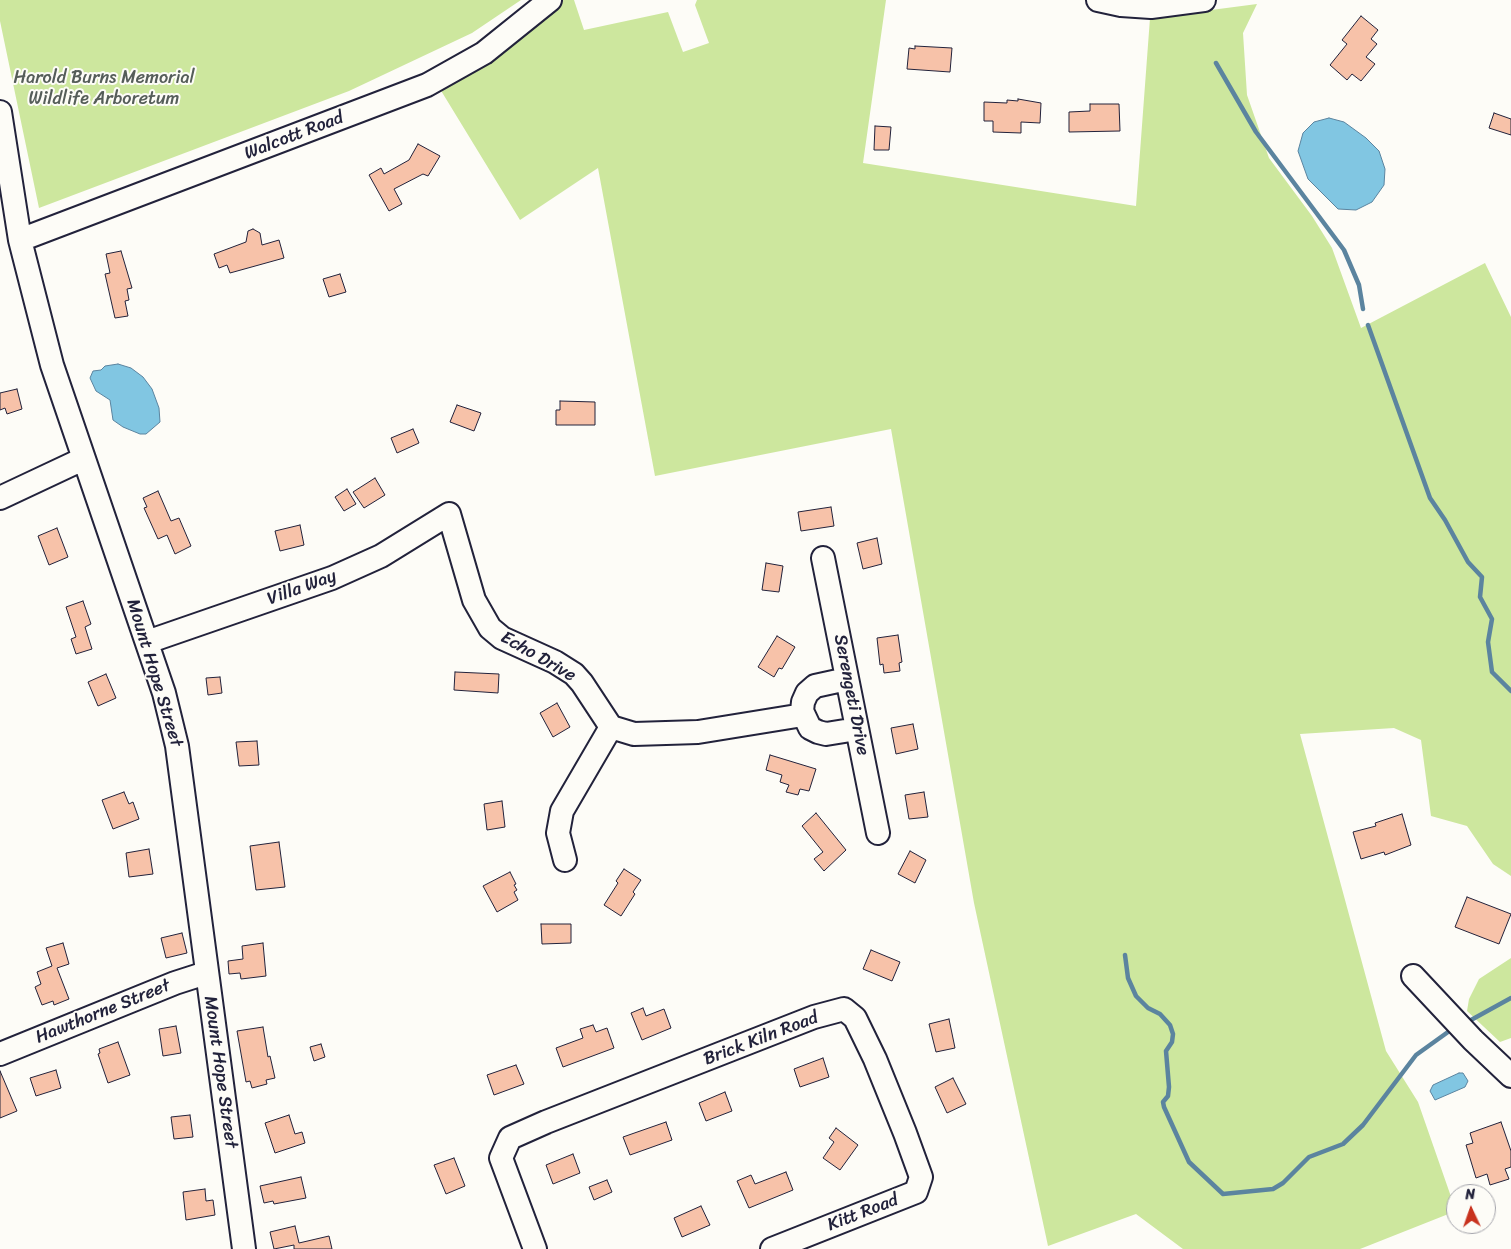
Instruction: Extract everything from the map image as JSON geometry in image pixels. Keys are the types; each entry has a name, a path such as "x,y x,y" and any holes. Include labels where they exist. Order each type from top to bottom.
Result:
{"street":[{"name":"Walcott Road","path":"20,240 427,86 484,53 550,0"},
{"path":"1098,0 1151,7 1204,0"},
{"name":"Mount Hope Street","path":"0,112 20,240 52,365 164,693 177,746 244,1249"},
{"path":"0,498 83,459"},
{"name":"Villa Way","path":"147,642 309,588 381,556 449,514"},
{"name":"Echo Drive","path":"449,514 474,600 490,628 509,642 555,662 574,674 611,727"},
{"name":"Serengeti Drive","path":"823,558 878,833"},
{"path":"848,679 815,686 807,693 803,702 803,715 810,728 818,732 826,734 857,729"},
{"path":"565,860 558,833 562,811 611,727 634,734 698,732 803,715"},
{"name":"Hawthorne Street","path":"0,1054 174,983 206,973"},
{"path":"1413,976 1473,1040 1511,1076"},
{"name":"Brick Kiln Road","path":"535,1249 501,1158 510,1138 546,1122 814,1017 844,1009 855,1018 875,1059 905,1133 921,1178 919,1182"},
{"name":"Kitt Road","path":"772,1249 916,1192 919,1182"}],"green space":[{"name":"Harold Burns Memorial Wildlife Arboretum","path":"0,0 521,0 472,33 349,91 39,208 0,21"},
{"path":"560,0 574,0 584,30 668,12 683,52 709,43 695,5 697,0 886,0 863,163 1136,206 1150,18 1257,4 1243,33 1247,95 1269,158 1312,216 1332,248 1361,328 1485,263 1511,317 1511,876 1493,864 1467,826 1431,816 1421,740 1394,728 1300,734 1386,1051 1418,1102 1447,1184 1446,1215 1360,1249 1183,1249 1136,1214 1048,1246 974,903 891,429 655,476 598,168 520,220 440,89"},
{"path":"1511,958 1511,1038 1500,1042 1467,1011 1469,999 1479,979"}],"water":[{"path":"1329,118 1344,122 1366,138 1379,151 1385,169 1384,185 1372,202 1356,210 1338,209 1308,179 1298,151 1303,133 1314,122"},
{"path":"118,364 131,368 143,377 152,389 159,408 160,422 146,434 140,434 123,427 113,420 110,400 96,391 90,378 93,371 101,370 105,366"},
{"path":"1463,1073 1468,1081 1465,1087 1435,1100 1430,1091 1433,1085"}],"building":[{"path":"1361,16 1378,30 1371,39 1377,44 1366,57 1375,64 1361,81 1352,74 1347,80 1330,65 1347,44 1342,40"},
{"path":"915,46 952,48 950,72 907,69 909,48 915,49"},
{"path":"1018,99 1041,103 1040,123 1021,122 1021,133 993,132 993,121 984,121 984,102 1007,103 1007,100 1018,101"},
{"path":"1090,104 1119,104 1120,131 1069,132 1069,112 1090,111"},
{"path":"1494,113 1511,119 1511,135 1489,128"},
{"path":"875,126 891,127 889,150 874,150"},
{"path":"418,144 440,156 428,176 423,174 394,189 402,204 389,211 369,175 381,168 384,174 409,160"},
{"path":"253,229 260,233 262,245 279,240 284,258 230,273 227,265 219,268 214,254 246,242 248,231"},
{"path":"121,251 132,288 127,289 129,300 125,301 128,316 115,318 105,274 110,273 106,254"},
{"path":"340,274 346,292 329,297 323,279"},
{"path":"17,389 22,409 7,414 5,408 0,410 0,393"},
{"path":"560,401 595,402 595,425 556,425 556,410 560,410"},
{"path":"457,405 481,413 474,431 450,422"},
{"path":"413,429 419,443 397,453 391,438"},
{"path":"375,478 385,495 364,508 353,492"},
{"path":"347,489 356,504 344,511 335,497"},
{"path":"158,491 171,521 179,518 191,546 175,554 167,535 158,539 144,508 147,507 143,498"},
{"path":"831,507 834,526 801,531 798,512"},
{"path":"300,525 304,545 280,551 275,531"},
{"path":"57,528 68,557 49,565 38,536"},
{"path":"877,538 882,564 863,569 857,543"},
{"path":"766,563 783,566 779,592 762,590"},
{"path":"83,601 91,624 85,627 92,649 76,654 71,639 76,637 66,607"},
{"path":"898,635 902,662 899,663 900,671 884,673 883,664 880,665 877,638"},
{"path":"777,636 795,647 782,669 779,668 774,677 758,667"},
{"path":"455,672 499,674 498,693 454,690"},
{"path":"106,674 116,698 98,706 88,682"},
{"path":"220,677 222,693 208,695 206,678"},
{"path":"557,703 570,727 553,737 540,713"},
{"path":"913,724 918,749 896,754 891,728"},
{"path":"257,741 259,765 239,766 236,742"},
{"path":"770,755 816,769 809,791 800,789 798,795 786,792 789,785 780,782 782,775 766,770"},
{"path":"124,792 129,804 133,802 139,819 113,829 102,800"},
{"path":"924,792 928,817 909,819 905,795"},
{"path":"502,801 505,827 487,830 484,804"},
{"path":"816,813 846,850 824,871 814,859 823,852 802,826"},
{"path":"1402,814 1411,845 1385,855 1384,852 1361,859 1353,832 1376,826 1375,823"},
{"path":"279,842 285,887 256,890 250,846"},
{"path":"149,849 153,874 129,877 126,853"},
{"path":"910,851 926,860 915,883 898,874"},
{"path":"624,869 641,880 633,892 635,894 621,916 604,905 618,883 616,881"},
{"path":"510,872 516,884 514,885 517,890 514,892 518,900 497,912 483,886"},
{"path":"1467,897 1511,914 1499,944 1455,927"},
{"path":"541,924 571,924 571,943 542,944"},
{"path":"182,933 187,953 166,958 161,938"},
{"path":"63,943 69,964 57,968 69,999 54,1005 53,1001 42,1005 35,987 41,984 37,972 52,966 46,948"},
{"path":"263,943 266,976 241,979 240,973 229,974 228,961 243,959 242,946"},
{"path":"871,950 900,962 892,981 863,969"},
{"path":"643,1008 646,1016 664,1009 671,1028 642,1040 631,1013"},
{"path":"949,1019 955,1048 936,1052 929,1024"},
{"path":"593,1025 596,1032 607,1028 614,1048 563,1067 556,1048 583,1038 580,1029"},
{"path":"176,1026 181,1053 163,1056 159,1029"},
{"path":"263,1027 268,1057 270,1056 275,1078 266,1080 267,1084 252,1088 250,1081 246,1082 237,1031"},
{"path":"118,1042 130,1075 108,1083 98,1054 100,1053 99,1049"},
{"path":"321,1044 325,1057 314,1061 310,1047"},
{"path":"823,1058 829,1077 800,1087 794,1069"},
{"path":"516,1065 524,1084 494,1095 487,1075"},
{"path":"56,1070 61,1088 36,1096 30,1078"},
{"path":"0,1071 17,1111 0,1118"},
{"path":"953,1078 966,1104 947,1113 935,1087"},
{"path":"725,1092 732,1111 706,1121 699,1103"},
{"path":"190,1115 193,1137 174,1139 171,1117"},
{"path":"289,1115 295,1134 302,1132 305,1143 275,1153 265,1123"},
{"path":"666,1122 672,1140 630,1155 623,1137"},
{"path":"1501,1122 1511,1151 1511,1167 1505,1169 1509,1179 1490,1184 1487,1174 1476,1178 1466,1145 1473,1143 1470,1133"},
{"path":"836,1128 858,1145 840,1170 823,1158 834,1142 829,1138"},
{"path":"573,1154 580,1173 553,1184 546,1165"},
{"path":"454,1158 465,1186 446,1194 434,1165"},
{"path":"786,1172 793,1190 749,1208 737,1181 751,1175 755,1184"},
{"path":"301,1177 306,1198 274,1204 273,1201 264,1203 260,1186"},
{"path":"607,1180 612,1192 594,1200 589,1187"},
{"path":"205,1189 206,1201 213,1200 215,1215 186,1220 183,1192"},
{"path":"701,1206 710,1225 682,1237 674,1218"},
{"path":"295,1226 299,1243 329,1236 332,1249 294,1249 294,1245 274,1249 270,1232"}],"waterway":[{"path":"1216,63 1256,132 1344,250 1359,285 1363,309"},
{"path":"1368,325 1430,498 1445,520 1468,562 1482,577 1480,597 1492,619 1488,642 1492,672 1511,691"},
{"path":"1125,955 1128,978 1136,996 1148,1008 1160,1014 1170,1025 1173,1034 1172,1042 1166,1051 1169,1087 1168,1096 1163,1102 1164,1107 1189,1162 1223,1194 1273,1189 1283,1183 1309,1157 1343,1144 1363,1125 1416,1055 1448,1032"},
{"path":"1471,1020 1511,998"}]}
